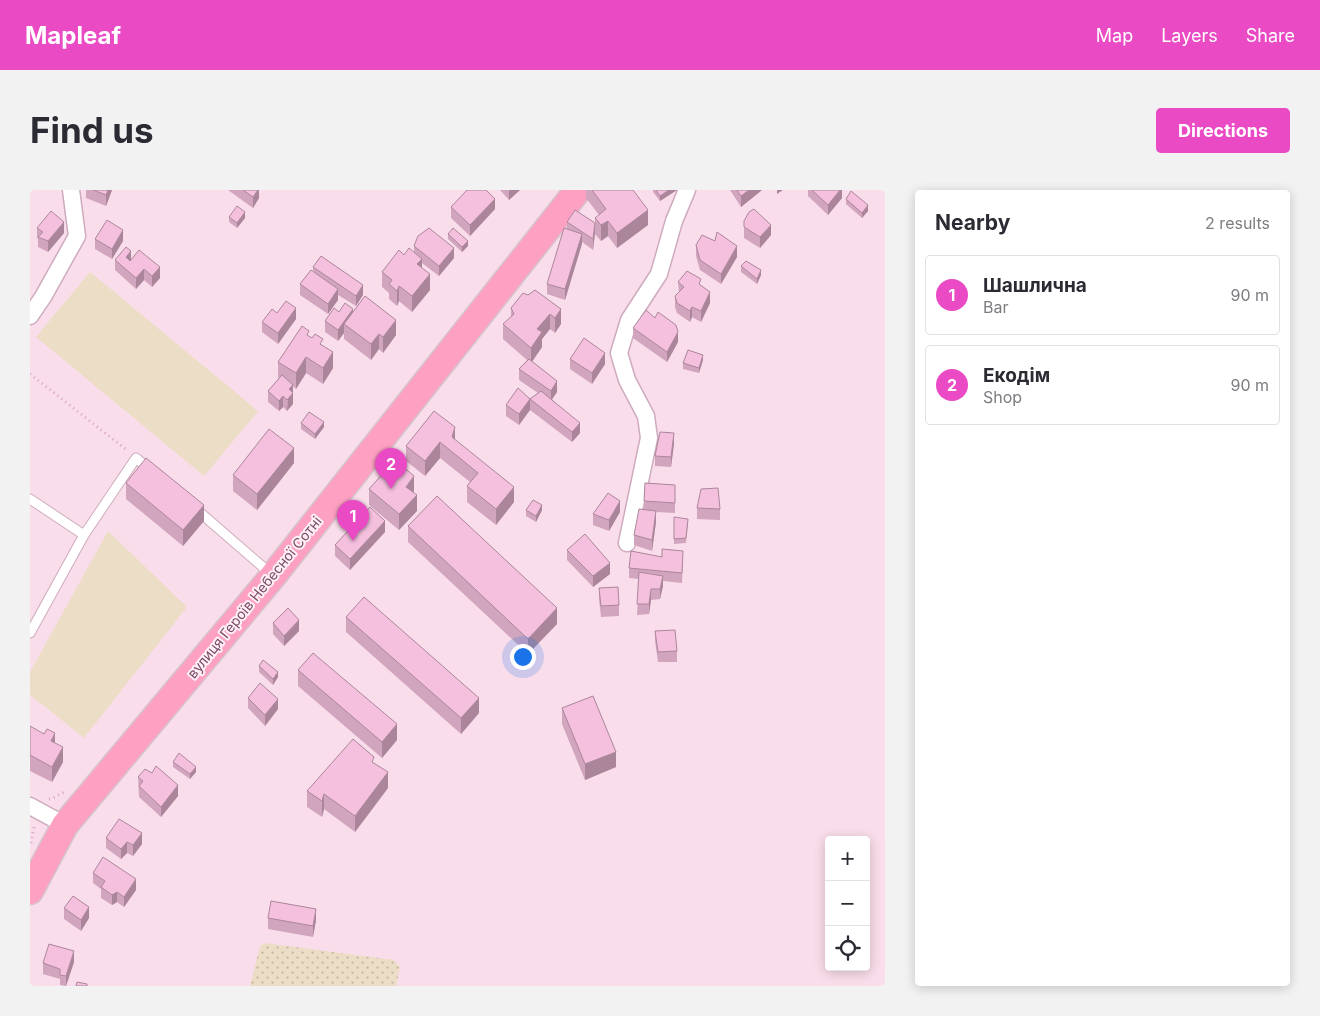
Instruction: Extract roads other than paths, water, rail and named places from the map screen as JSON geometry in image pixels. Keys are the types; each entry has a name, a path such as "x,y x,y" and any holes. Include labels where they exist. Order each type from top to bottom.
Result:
{"main road":[{"name":"вулиця Героїв Небесної Сотні","path":"30,891 65,825 273,576 578,190"}],"street":[{"path":"30,316 77,236 71,190"},
{"path":"627,543 649,438 646,416 627,380 620,353 629,320 659,274 674,221 687,190"},
{"path":"30,806 65,825"}],"lane":[{"path":"30,633 84,535 136,458 159,477"},
{"path":"30,499 84,535"},
{"path":"189,503 273,576"}],"place":[{"name":"Екодім","path":"391,489"},
{"name":"Шашлична","path":"353,541"}]}
